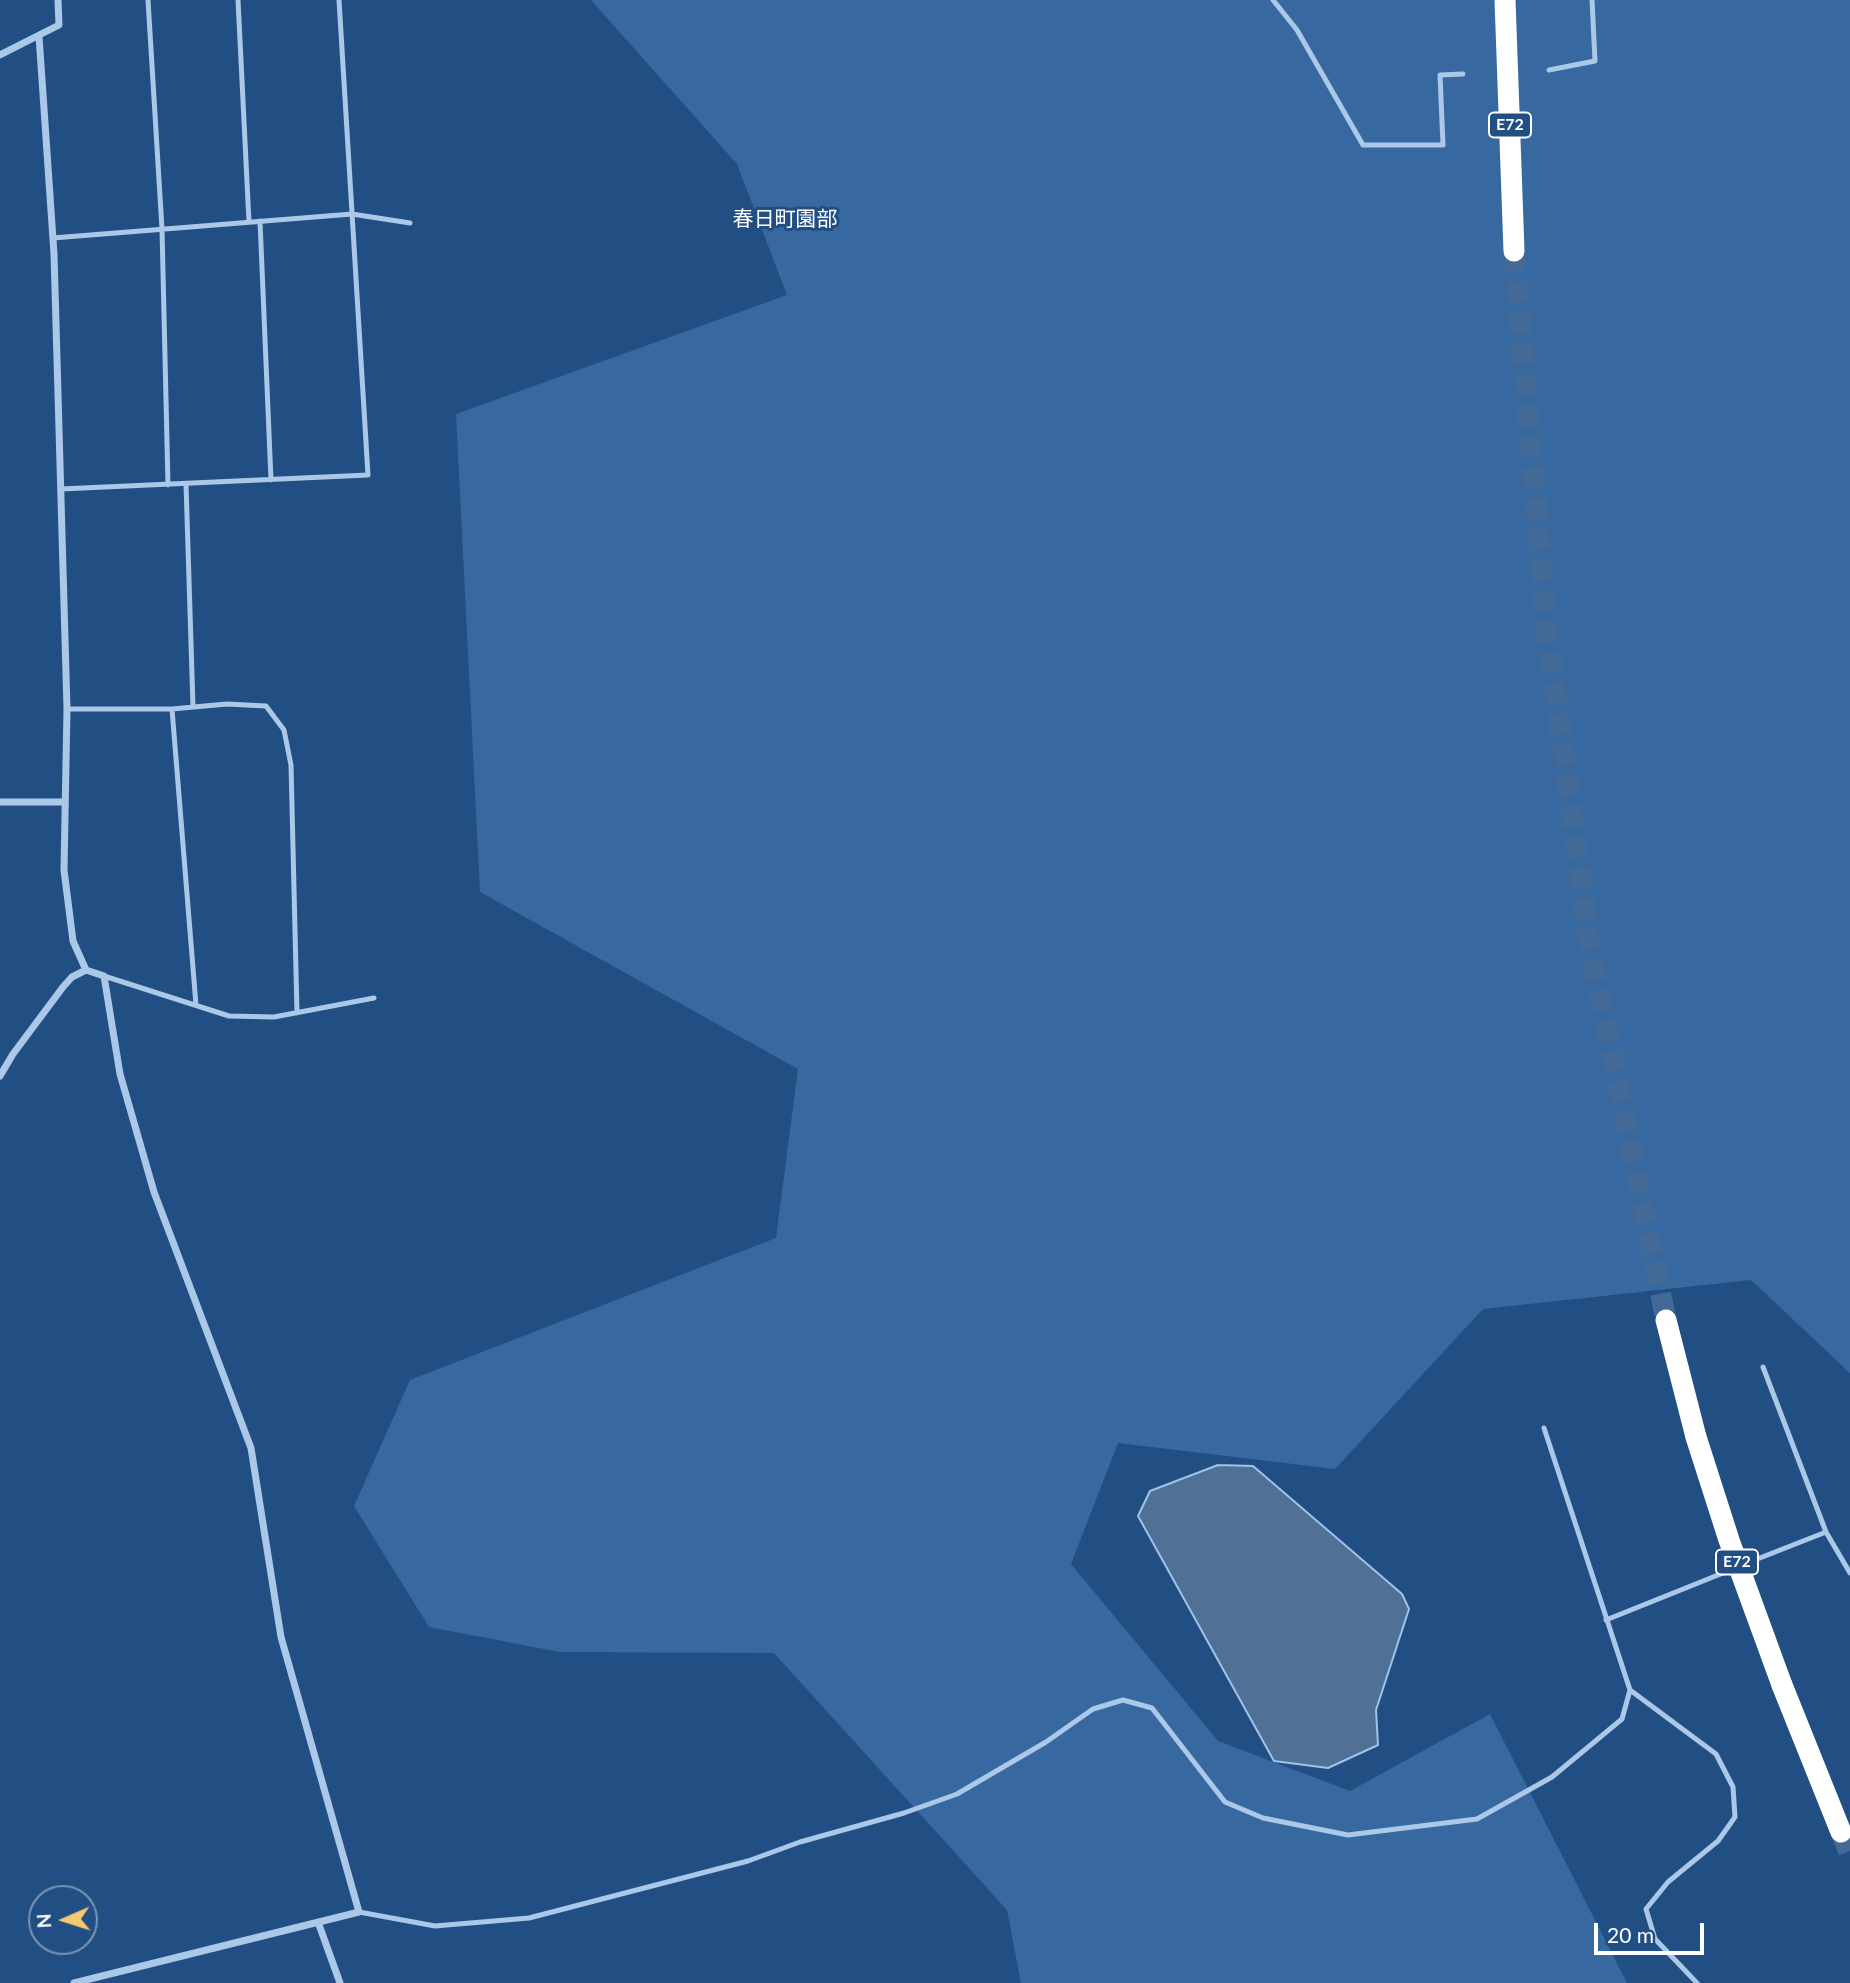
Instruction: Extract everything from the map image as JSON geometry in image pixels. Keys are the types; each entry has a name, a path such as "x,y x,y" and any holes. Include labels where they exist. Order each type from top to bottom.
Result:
{"highway":[{"name":"E72","path":"1505,0 1514,251"},
{"name":"E72","path":"1666,1320 1696,1437 1729,1540 1782,1685 1841,1832"}],"street":[{"path":"0,55 59,25 58,0"},
{"path":"38,36 53,238 61,489 67,709 64,870 73,941 86,970"},
{"path":"0,802 65,802"},
{"path":"0,1076 13,1054 72,977 86,970 104,976 120,1074 154,1192 251,1448 281,1637 359,1912 74,1983"},
{"path":"318,1922 340,1983"}],"lane":[{"path":"148,0 162,229 168,485"},
{"path":"238,0 249,222"},
{"path":"61,489 368,475 339,0"},
{"path":"1273,0 1297,30 1363,145 1443,145 1440,75 1463,74"},
{"path":"1549,70 1595,61 1592,0"},
{"path":"53,238 352,214 410,223"},
{"path":"260,221 271,480"},
{"path":"186,484 193,707"},
{"path":"67,709 172,709 227,704 266,706 284,730 291,765 297,1013"},
{"path":"172,709 196,1005"},
{"path":"104,976 229,1016 274,1017 374,998"},
{"path":"1763,1367 1826,1532 1850,1573"},
{"path":"359,1912 435,1926 529,1918 748,1861 800,1842 904,1813 957,1794 1046,1742 1093,1709 1123,1700 1152,1709 1225,1802 1263,1818 1348,1835 1477,1819 1552,1777 1622,1719 1630,1690 1544,1428"},
{"path":"1606,1620 1826,1532"},
{"path":"1630,1690 1716,1754 1733,1787 1735,1817 1718,1841 1668,1882 1646,1909 1655,1939 1697,1983"}],"shaded area":[{"path":"591,0 1850,0 1850,1373 1751,1280 1483,1309 1335,1469 1118,1443 1071,1564 1218,1741 1350,1791 1490,1714 1627,1983 1021,1983 1007,1910 774,1653 560,1652 429,1627 354,1506 410,1380 776,1238 798,1069 480,892 456,414 787,295 737,164"},
{"path":"1218,1465 1253,1466 1402,1594 1409,1609 1376,1710 1378,1745 1328,1768 1274,1761 1138,1516 1150,1491"}],"tunnel":[{"path":"1514,251 1546,622 1589,940 1666,1320"},
{"path":"1841,1832 1850,1855"}],"district":[{"name":"春日町園部","path":"785,219"}]}
